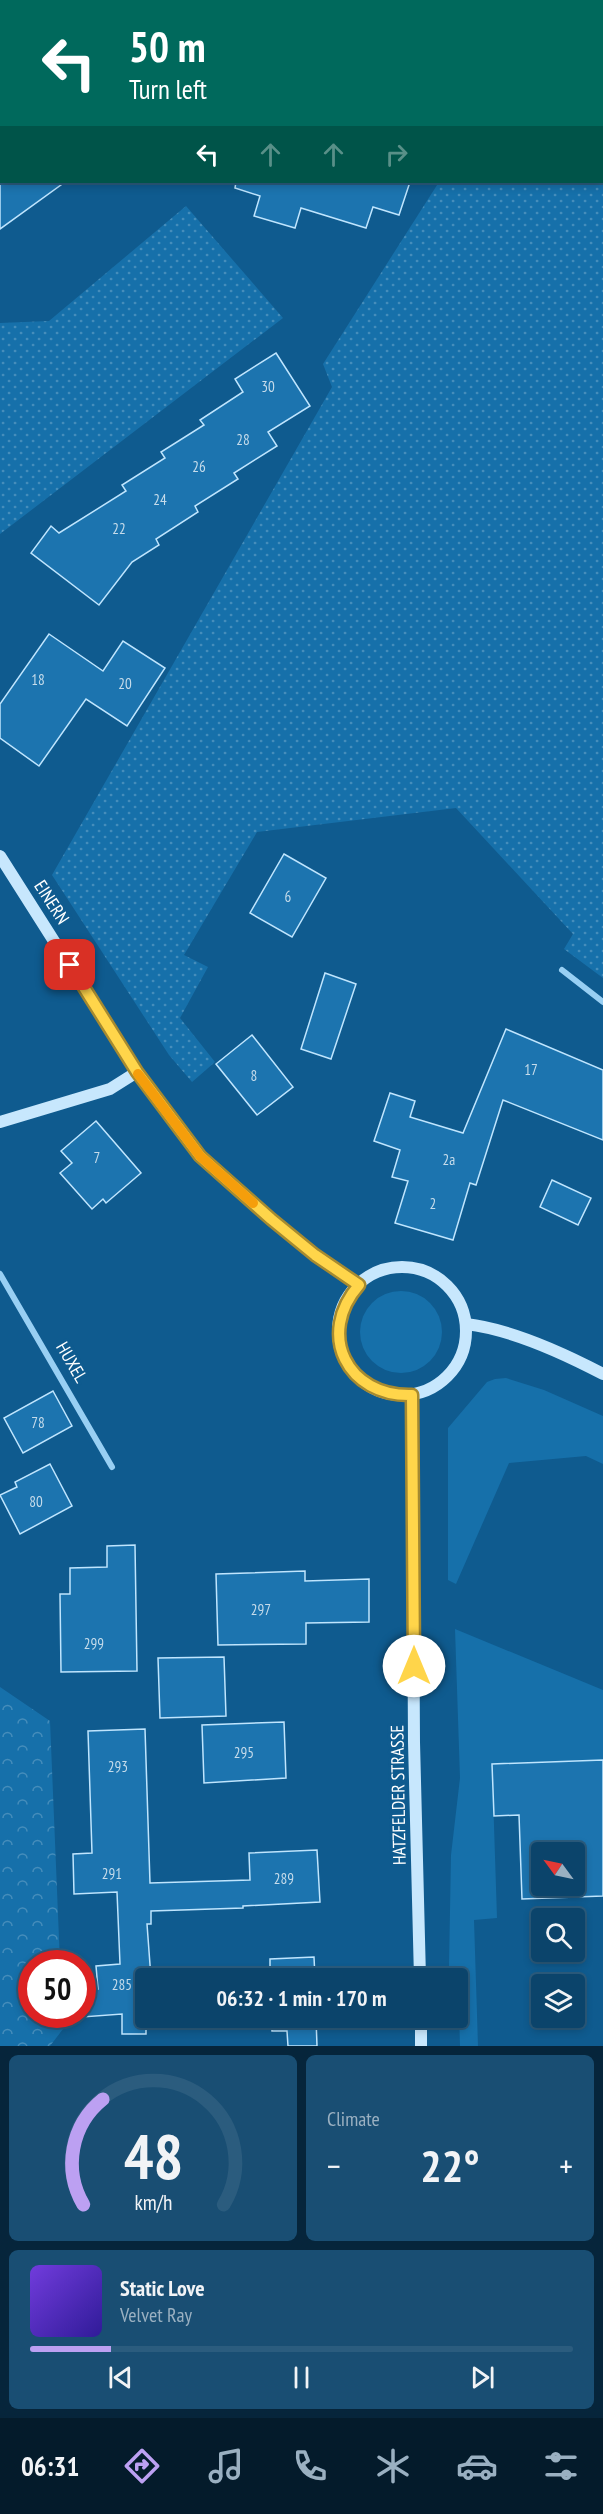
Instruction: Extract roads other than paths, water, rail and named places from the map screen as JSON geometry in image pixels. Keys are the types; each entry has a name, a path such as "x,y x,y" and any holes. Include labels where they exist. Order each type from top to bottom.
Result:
{"main road":[{"name":"EINERN","path":"0,856 137,1072 200,1156 315,1255 359,1285"},
{"path":"0,1122 110,1089 137,1072"},
{"path":"411,1268 437,1278 452,1292 462,1310 465,1324 465,1340 461,1356 453,1370 441,1382 428,1390 412,1395 380,1392 366,1384 353,1373 340,1344 340,1320 348,1297 370,1276 383,1270 411,1268"},
{"path":"465,1324 538,1344 603,1374"},
{"name":"HATZFELDER STRASSE","path":"412,1395 414,1742 420,1968"},
{"path":"421,2028 421,2046"}],"street":[{"path":"562,970 603,1002"},
{"name":"HUXEL","path":"0,1274 112,1467"}]}
